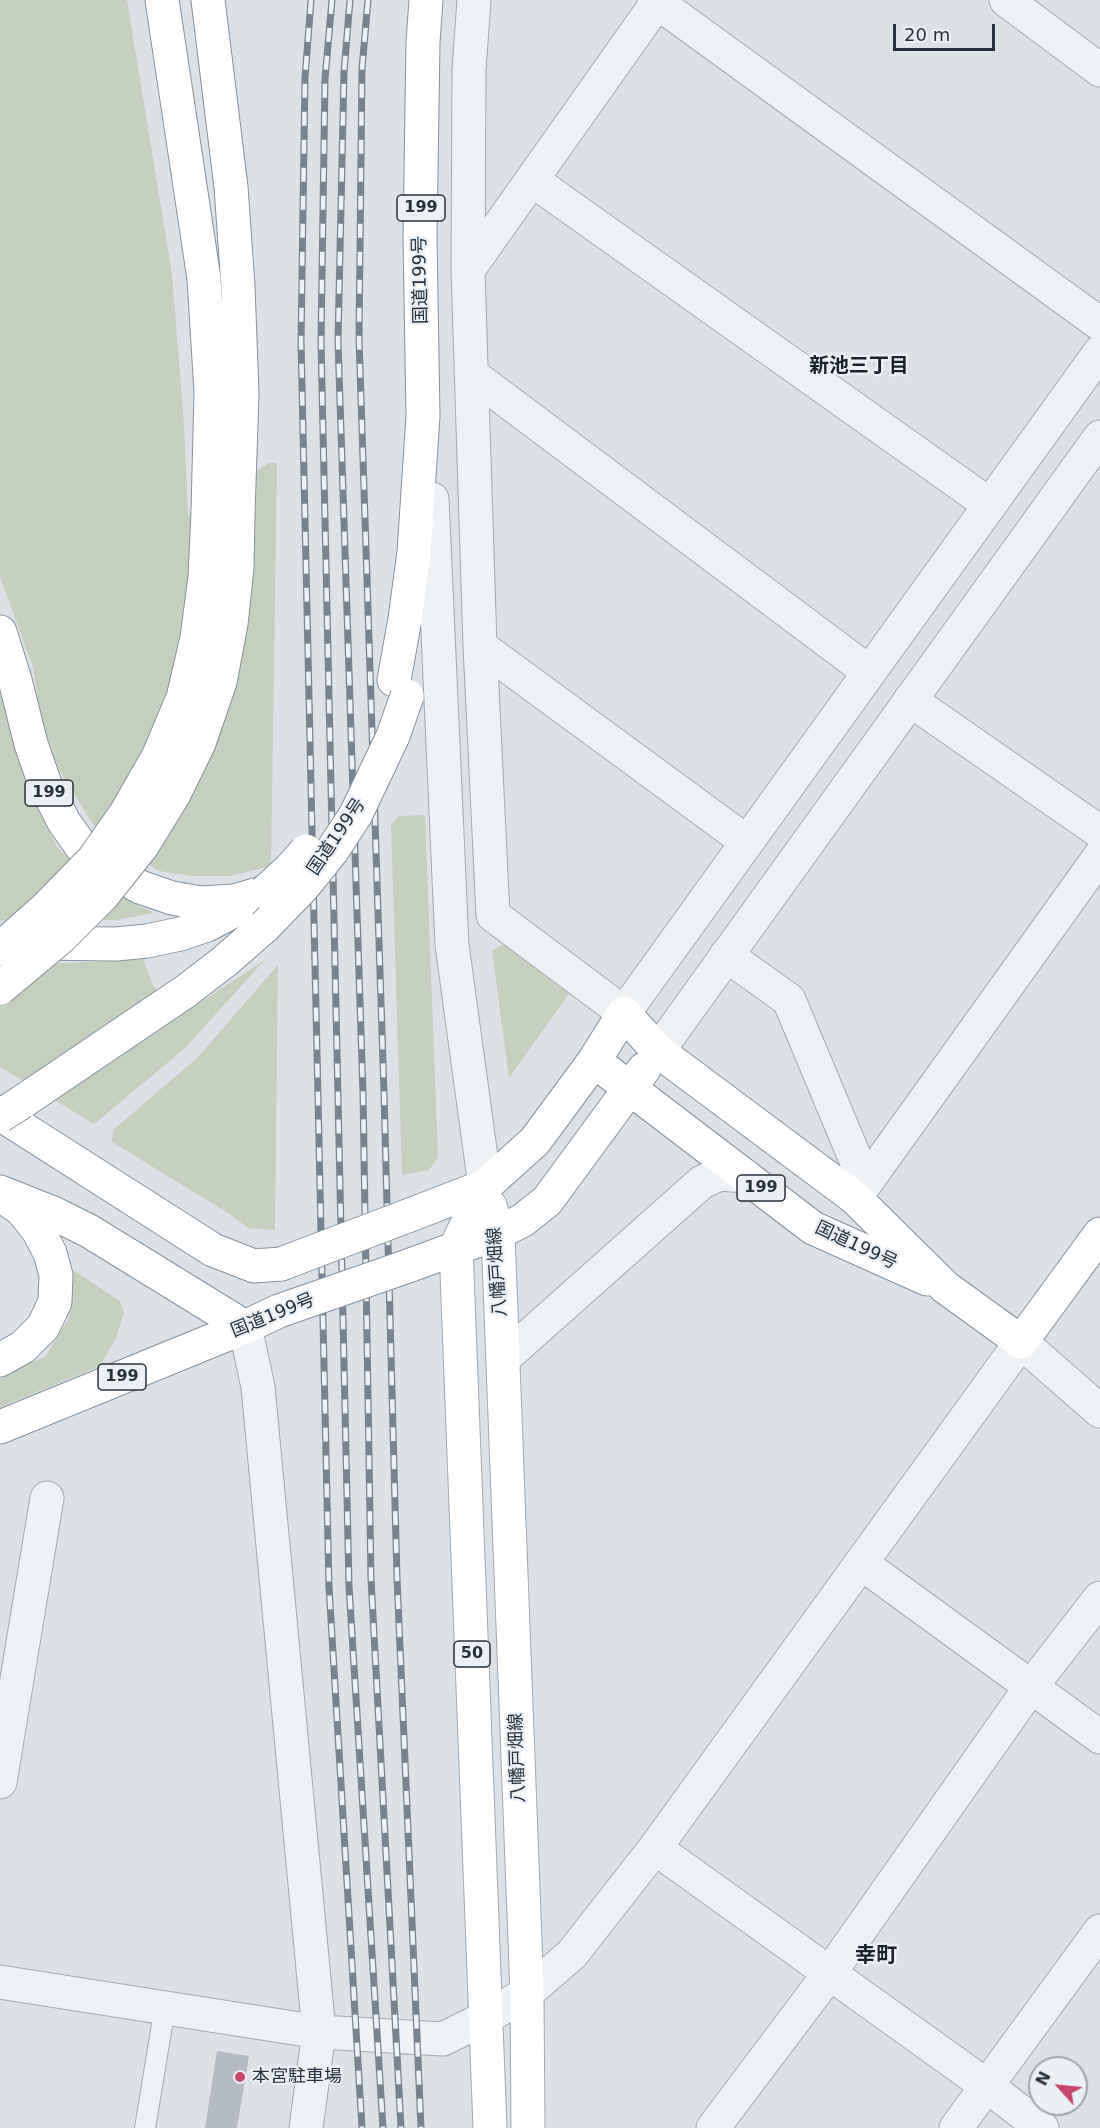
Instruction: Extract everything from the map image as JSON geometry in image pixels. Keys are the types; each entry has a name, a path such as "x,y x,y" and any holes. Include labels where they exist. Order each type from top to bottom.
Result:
{"main road":[{"path":"0,988 60,938 103,895 142,846 174,794 199,743 220,682 231,624 237,568 223,512 211,392 204,279 162,0"},
{"path":"0,950 46,908 93,860 126,813 159,757 183,698 197,638 205,577 223,512 242,394 231,187 208,0"},
{"name":"国道199号","path":"426,0 423,42 420,237 423,416 414,552 393,736 356,814 325,860 266,926 186,991 7,1111 213,1250 254,1266 281,1264 485,1186 535,1141 594,1061 624,1013 658,1051 860,1190 945,1287"},
{"name":"国道199号","path":"0,942 116,944 147,941 180,934 207,925 265,892 291,868 315,840 338,806 358,770 383,710 400,688 423,624 432,499 423,416"},
{"name":"国道199号","path":"0,632 31,744 46,787 64,822 81,846 119,875 140,887 172,898 201,903 234,901 265,892"},
{"name":"国道199号","path":"0,1427 279,1311 498,1233 523,1220 547,1201 658,1051"},
{"name":"国道199号","path":"594,1061 813,1228 945,1287 1021,1342"},
{"name":"八幡戸畑線","path":"485,1186 498,1233 527,1993 528,2128"},
{"name":"八幡戸畑線","path":"485,1186 456,1247 490,2128"},
{"path":"0,1194 53,1213 89,1231 245,1327"},
{"path":"0,1194 21,1209 38,1230 50,1253 56,1275 55,1302 44,1327 23,1347 0,1360"},
{"path":"1021,1342 1100,1234"}],"street":[{"path":"474,0 469,70 468,270 480,646 493,915 624,1013 1100,352"},
{"path":"1005,0 1100,70"},
{"path":"468,270 657,1 1100,324"},
{"path":"532,180 990,505"},
{"path":"471,374 869,672"},
{"path":"658,1051 1100,437"},
{"path":"432,499 452,945 485,1186"},
{"path":"480,646 747,842"},
{"path":"910,700 1100,832"},
{"path":"860,1190 1100,856"},
{"path":"726,955 789,1000 860,1190"},
{"path":"503,1359 702,1182 720,1174 745,1176"},
{"path":"245,1327 258,1387 319,2032 306,2128"},
{"path":"0,1982 319,2032 443,2039 487,2017 527,1993 572,1954 655,1848 1021,1342 1100,1411"},
{"path":"0,1782 47,1498"},
{"path":"861,1563 1100,1737"},
{"path":"713,2128 829,1974 1030,1688 1100,1598"},
{"path":"655,1848 1042,2128"},
{"path":"956,2128 1097,1941"}],"lane":[{"path":"145,2128 165,2007"}],"green space":[{"path":"0,0 127,0 172,274 184,424 188,515 269,463 277,463 271,866 230,876 191,876 159,871 103,835 92,823 55,763 41,719 33,667 0,577"},
{"path":"0,688 17,751 39,812 57,847 77,866 128,900 154,913 116,920 0,920"},
{"path":"425,815 438,1157 429,1170 402,1175 391,825 399,816"},
{"path":"503,944 569,994 509,1078 492,951"},
{"path":"143,959 153,985 181,1015 265,960 184,1049 94,1124 0,1067 0,964"},
{"path":"278,965 275,1230 248,1228 228,1213 112,1142 113,1130 197,1058"},
{"path":"73,1270 120,1301 124,1313 116,1338 100,1366 0,1407 0,1374 45,1357 69,1318"}],"building":[{"path":"217,2051 249,2056 237,2128 205,2128"}],"railway":[{"path":"311,0 305,78 301,342 329,1587 362,2128"},
{"path":"332,0 325,79 321,342 349,1586 383,2128"},
{"path":"350,0 344,72 338,341 363,1093 371,1579 401,2128"},
{"path":"368,0 362,69 359,338 384,1093 397,1578 421,2128"}],"place":[{"name":"本宮駐車場","path":"240,2077"}],"district":[{"name":"新池三丁目","path":"859,367"},
{"name":"幸町","path":"876,1957"}]}
